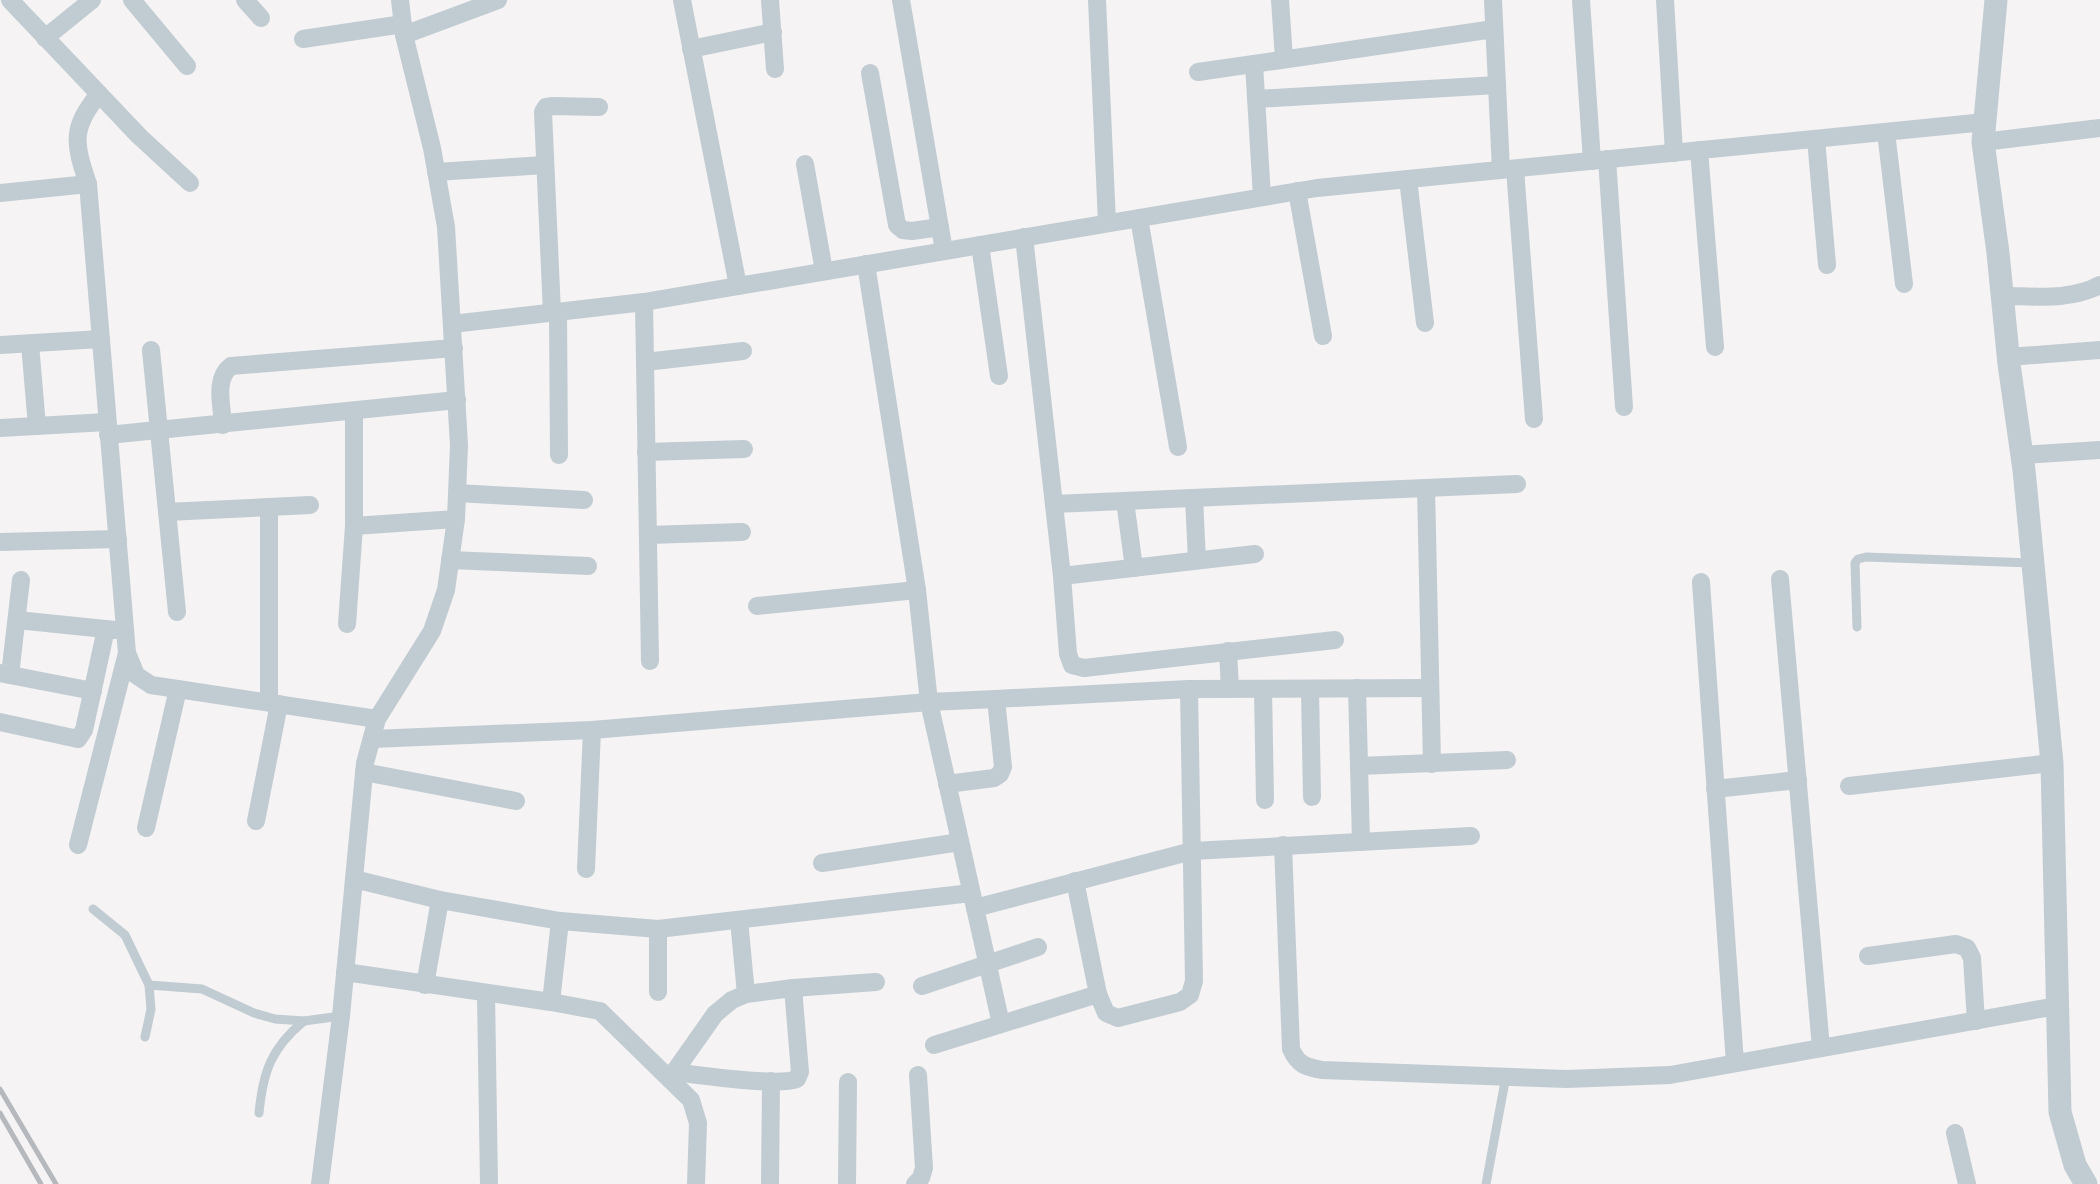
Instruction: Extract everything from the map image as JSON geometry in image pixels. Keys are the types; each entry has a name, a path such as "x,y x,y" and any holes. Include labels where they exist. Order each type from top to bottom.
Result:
{"street":[{"path":"10,0 139,136 190,183"},
{"path":"45,38 92,0"},
{"path":"132,0 187,66"},
{"path":"245,0 261,18"},
{"path":"320,1184 341,1016 364,772 377,719 432,631 446,590 456,519 459,445 446,227 403,30 400,0"},
{"path":"303,39 403,30 475,4 499,0"},
{"path":"682,0 738,286"},
{"path":"770,0 775,69"},
{"path":"901,0 944,251"},
{"path":"1097,0 1107,223"},
{"path":"1280,0 1284,60"},
{"path":"1493,0 1497,85 1534,419"},
{"path":"1581,0 1624,407"},
{"path":"1665,0 1674,153"},
{"path":"1996,0 1984,132 2008,357 2022,455 2052,763 2060,1112 2077,1178"},
{"path":"1198,72 1494,29"},
{"path":"691,49 773,32"},
{"path":"1254,64 1262,197"},
{"path":"870,73 897,225 902,230 912,231 940,227"},
{"path":"1256,99 1497,85"},
{"path":"78,845 127,653 88,184 80,160 77,130 83,113 99,94"},
{"path":"559,455 555,312 542,112 546,107 599,107"},
{"path":"452,324 644,302 1297,191 1886,132 2100,128"},
{"path":"1886,132 1904,285"},
{"path":"1816,139 1827,265"},
{"path":"1699,150 1715,347"},
{"path":"436,172 545,164"},
{"path":"805,164 824,271"},
{"path":"1408,179 1425,323"},
{"path":"0,193 88,184"},
{"path":"1297,191 1322,336"},
{"path":"1139,218 1178,447"},
{"path":"1024,237 1062,576 1068,654 1072,665 1084,668 1335,640"},
{"path":"980,245 999,376"},
{"path":"866,264 917,590 929,702 1000,1024"},
{"path":"2002,296 2061,296 2089,291 2100,285"},
{"path":"644,302 650,661"},
{"path":"0,345 101,339"},
{"path":"30,344 37,426"},
{"path":"223,425 220,381 231,366 454,348"},
{"path":"151,350 177,612"},
{"path":"2008,357 2100,350"},
{"path":"645,362 743,351"},
{"path":"0,428 37,426 158,431 457,400"},
{"path":"347,624 354,526 354,411"},
{"path":"646,452 744,449"},
{"path":"2022,455 2100,450"},
{"path":"1054,504 1517,484"},
{"path":"1426,488 1432,764"},
{"path":"457,493 584,500"},
{"path":"1194,498 1197,560"},
{"path":"1125,501 1134,568"},
{"path":"167,512 310,505"},
{"path":"256,821 274,703 269,507"},
{"path":"354,526 456,519"},
{"path":"648,535 742,532"},
{"path":"0,542 118,539"},
{"path":"1062,576 1255,554"},
{"path":"450,560 589,566"},
{"path":"1780,579 1821,1048"},
{"path":"21,580 17,620 5,674 93,691"},
{"path":"1701,582 1735,1063"},
{"path":"757,606 917,590"},
{"path":"17,620 126,631"},
{"path":"0,722 78,739 84,730 106,629"},
{"path":"1228,651 1230,689"},
{"path":"127,653 136,675 151,685 377,719"},
{"path":"1310,688 1312,797"},
{"path":"1357,688 1361,842"},
{"path":"372,739 592,730 929,702 1189,690 1430,688"},
{"path":"146,828 178,689"},
{"path":"1262,689 1265,800"},
{"path":"1075,881 1098,994 1106,1013 1118,1018 1180,1003 1190,995 1194,981 1189,690"},
{"path":"947,783 994,778 1000,774 1003,767 996,699"},
{"path":"586,869 592,730"},
{"path":"1359,766 1507,760"},
{"path":"1849,786 2052,763"},
{"path":"364,772 516,802"},
{"path":"1716,789 1798,780"},
{"path":"354,879 440,900 560,921 658,929 973,900 1075,881 1192,850 1471,836"},
{"path":"822,863 960,842"},
{"path":"1283,845 1290,1049 1296,1060 1304,1066 1322,1070 1567,1079 1670,1075 2057,1006"},
{"path":"425,985 440,900"},
{"path":"739,920 746,994"},
{"path":"551,1002 560,921"},
{"path":"657,992 658,929"},
{"path":"1868,957 1956,944 1967,948 1972,958 1976,1021"},
{"path":"922,986 1038,947"},
{"path":"345,972 600,1011 671,1075 691,1100 697,1114 696,1184"},
{"path":"671,1075 715,1014 732,1000 746,994 793,988 876,982"},
{"path":"671,1075 789,1082 797,1079 800,1072 793,988"},
{"path":"486,994 489,1184"},
{"path":"934,1045 1098,994"},
{"path":"915,1184 921,1178 924,1168 918,1075"},
{"path":"770,1184 771,1081"},
{"path":"847,1184 848,1082"},
{"path":"1955,1133 1967,1184"}],"lane":[{"path":"1857,627 1855,563 1858,559 1867,557 2033,564"},
{"path":"93,909 125,935 149,985 151,1009 145,1037"},
{"path":"149,985 202,989 254,1013 275,1019 304,1021 341,1016"},
{"path":"260,1113 265,1074 275,1052 287,1035 304,1021"},
{"path":"1486,1184 1506,1076"}],"railway":[{"path":"0,1089 56,1184"},
{"path":"0,1113 41,1184"}]}
